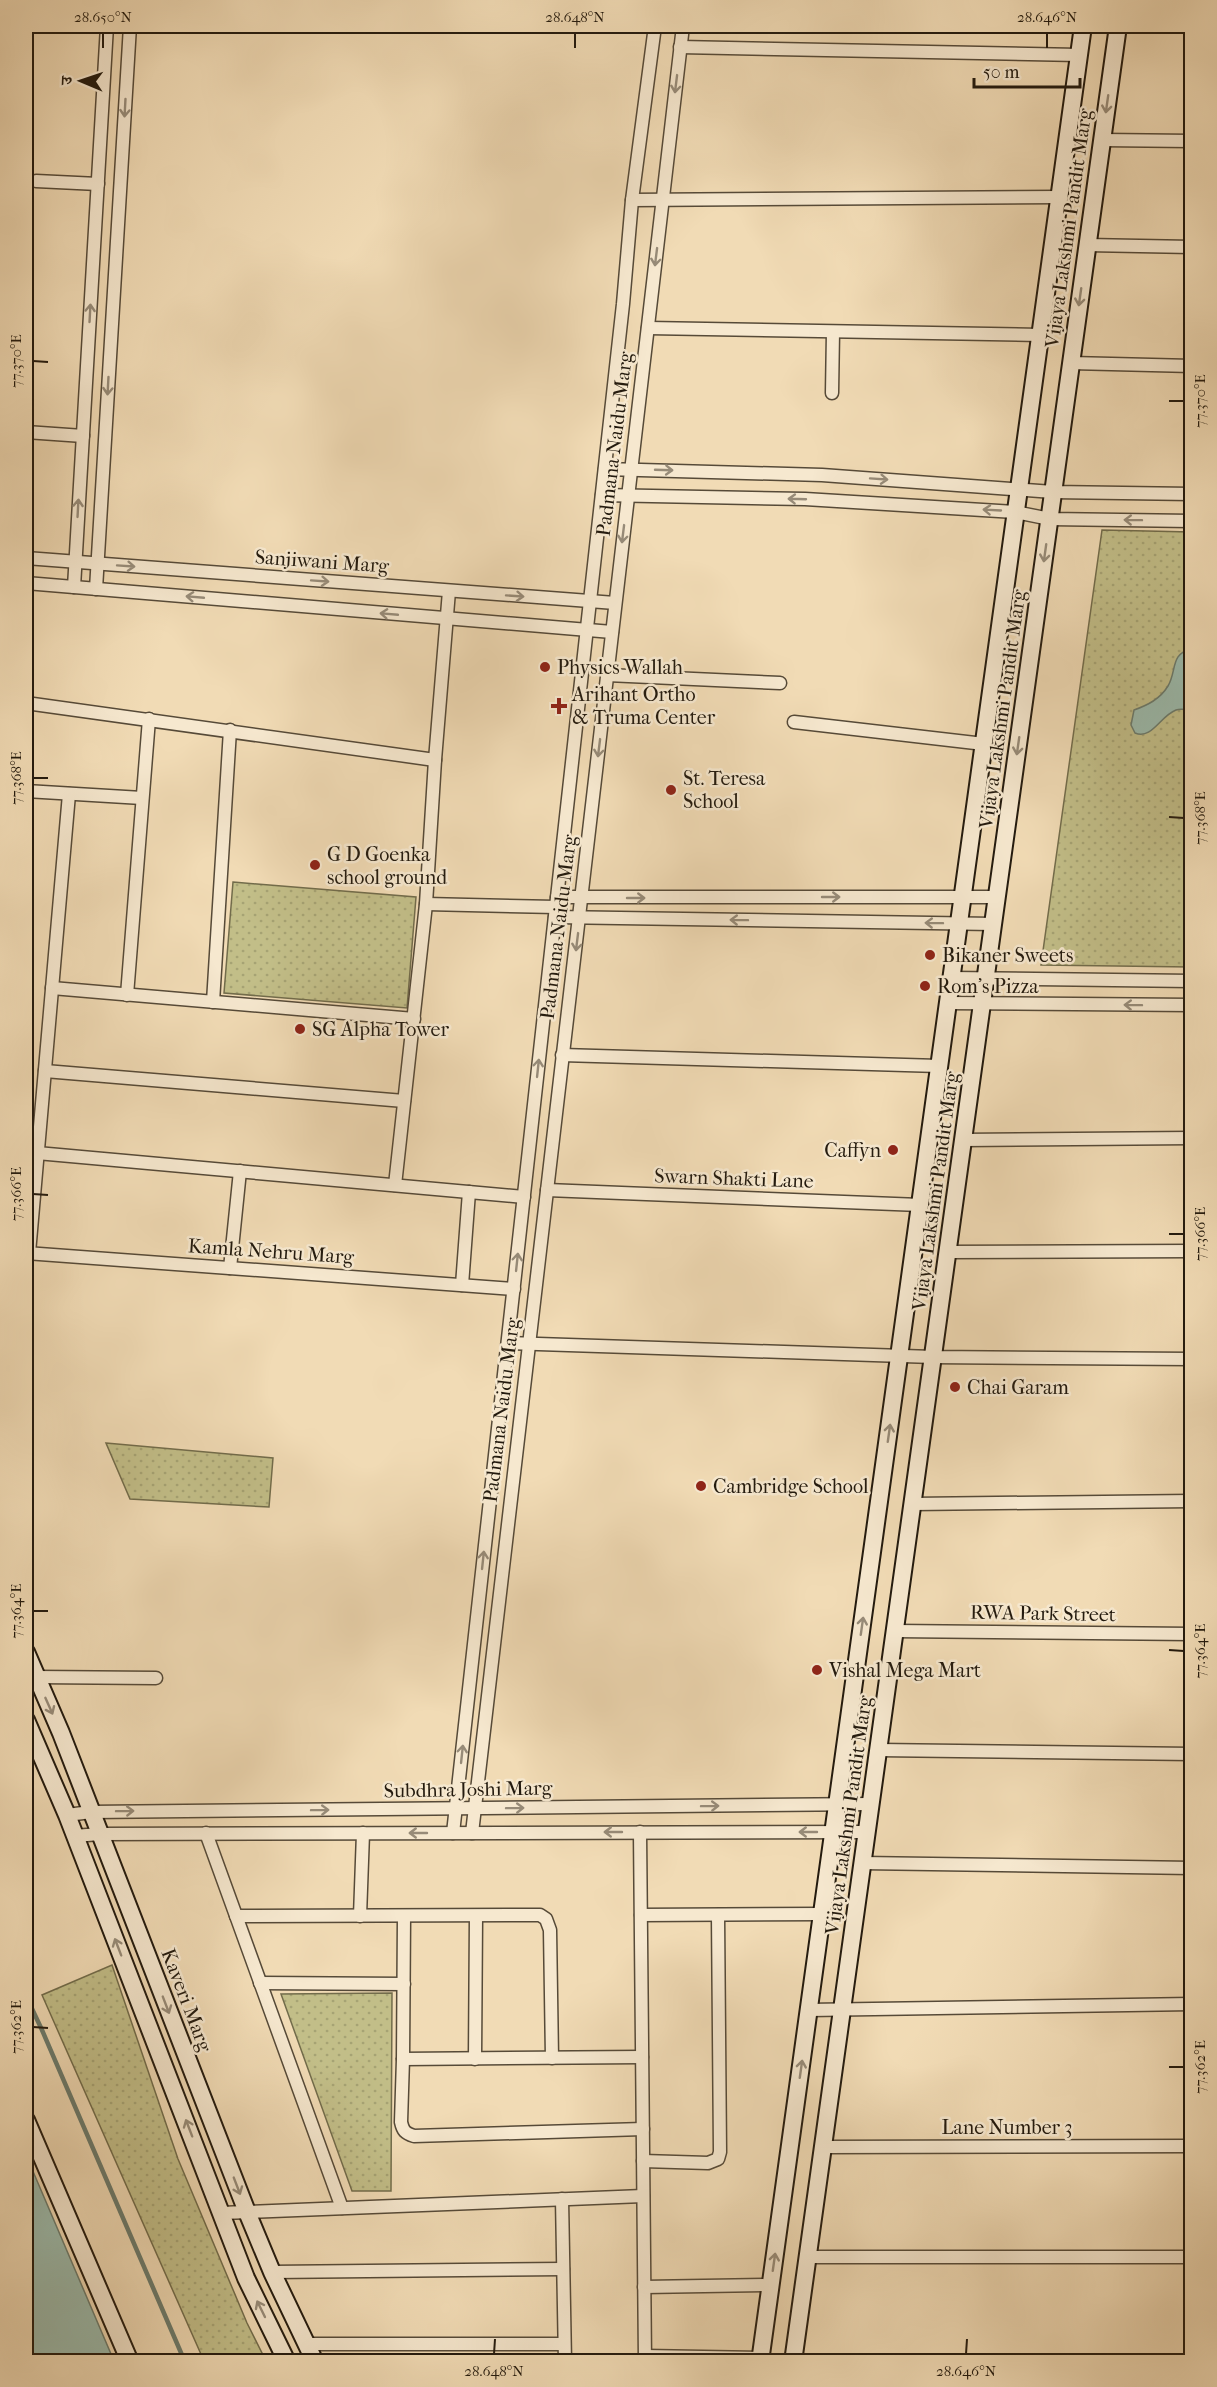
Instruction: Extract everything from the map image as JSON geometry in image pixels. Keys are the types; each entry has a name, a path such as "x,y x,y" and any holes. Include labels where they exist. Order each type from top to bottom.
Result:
{"street":[{"path":"74,587 107,26"},
{"path":"96,589 130,26"},
{"name":"Padmana Naidu Marg","path":"453,1833 605,469 632,200 654,26"},
{"name":"Padmana Naidu Marg","path":"472,1833 683,26"},
{"name":"Vijaya Lakshmi Pandit Marg","path":"760,2360 1083,26"},
{"name":"Vijaya Lakshmi Pandit Marg","path":"793,2361 1118,26"},
{"path":"680,47 1079,55"},
{"path":"1102,140 1191,141"},
{"path":"36,181 98,184"},
{"path":"632,200 1059,197"},
{"path":"1087,245 1191,248"},
{"path":"648,328 1040,335"},
{"path":"832,393 833,332"},
{"path":"1071,363 1191,366"},
{"path":"26,432 83,436"},
{"path":"605,469 822,475 1053,492 1191,494"},
{"path":"602,495 806,499 1015,512 1050,519 1191,521"},
{"name":"Sanjiwani Marg","path":"26,558 615,603"},
{"path":"26,583 612,632"},
{"path":"396,1185 426,904 449,591"},
{"path":"607,675 780,683"},
{"path":"26,703 435,760"},
{"path":"127,995 149,719"},
{"path":"794,722 984,744"},
{"path":"213,1002 230,730"},
{"path":"26,791 142,798"},
{"path":"27,1253 69,794"},
{"path":"426,904 556,907 582,897 996,897"},
{"path":"556,907 579,918 993,924"},
{"path":"951,978 1191,981"},
{"path":"52,988 414,1019"},
{"path":"948,1003 1191,1005"},
{"path":"562,1055 939,1066"},
{"path":"45,1071 404,1101"},
{"path":"963,1140 1191,1138"},
{"path":"37,1153 524,1197"},
{"path":"230,1268 240,1171"},
{"name":"Swarn Shakti Lane","path":"547,1190 920,1204"},
{"path":"462,1285 469,1192"},
{"path":"947,1252 1191,1251"},
{"name":"Kamla Nehru Marg","path":"27,1253 514,1289"},
{"path":"508,1343 933,1357 1191,1359"},
{"path":"912,1504 1191,1501"},
{"name":"RWA Park Street","path":"895,1631 1191,1634"},
{"name":"Kaveri Marg","path":"26,1652 92,1812 247,2212 272,2272 315,2361"},
{"path":"36,1677 156,1678"},
{"path":"26,1720 67,1815 246,2278 287,2361"},
{"path":"878,1750 1191,1754"},
{"name":"Subdhra Joshi Marg","path":"67,1815 92,1812 871,1804"},
{"path":"640,1832 645,2359 760,2360"},
{"path":"74,1836 206,1833 867,1832"},
{"path":"206,1833 342,2208"},
{"path":"360,1916 363,1833"},
{"path":"862,1863 1191,1868"},
{"path":"641,1915 822,1914"},
{"path":"236,1916 540,1915 549,1924 552,2058"},
{"path":"643,2161 708,2163 718,2159 720,2152 718,1915"},
{"path":"404,1916 402,2130 414,2136 642,2129"},
{"path":"475,2058 476,1916"},
{"path":"260,1983 404,1984"},
{"path":"809,2010 1191,2004"},
{"path":"404,2059 642,2057"},
{"path":"26,2120 130,2361"},
{"name":"Lane Number 3","path":"823,2147 1191,2146"},
{"path":"222,2212 643,2196"},
{"path":"562,2199 565,2361"},
{"path":"808,2256 1191,2257"},
{"path":"272,2272 564,2270"},
{"path":"644,2287 771,2285"},
{"path":"307,2344 564,2344"}],"shaded area":[{"path":"1102,530 1191,532 1191,967 1041,965"},
{"path":"1191,649 1191,710 1176,710 1146,733 1135,733 1131,725 1134,710 1149,704 1161,695 1171,680 1177,659 1184,651"},
{"path":"233,882 416,897 407,1008 224,993"},
{"path":"106,1443 273,1458 269,1507 130,1499"},
{"path":"112,1965 178,2159 247,2323 266,2361 204,2361 42,1995"},
{"path":"392,1993 391,2191 352,2191 281,1994"},
{"path":"26,2155 114,2361 26,2361"}],"waterway":[{"path":"26,1996 185,2362"}],"place":[{"name":"Physics Wallah","path":"545,667"},
{"name":"Arihant Ortho & Truma Center","path":"559,706"},
{"name":"St. Teresa School","path":"671,790"},
{"name":"G D Goenka school ground","path":"315,865"},
{"name":"Bikaner Sweets","path":"930,955"},
{"name":"Rom's Pizza","path":"925,986"},
{"name":"SG Alpha Tower","path":"300,1029"},
{"name":"Caffyn","path":"893,1150"},
{"name":"Chai Garam","path":"955,1387"},
{"name":"Cambridge School","path":"701,1486"},
{"name":"Vishal Mega Mart","path":"817,1670"}]}
